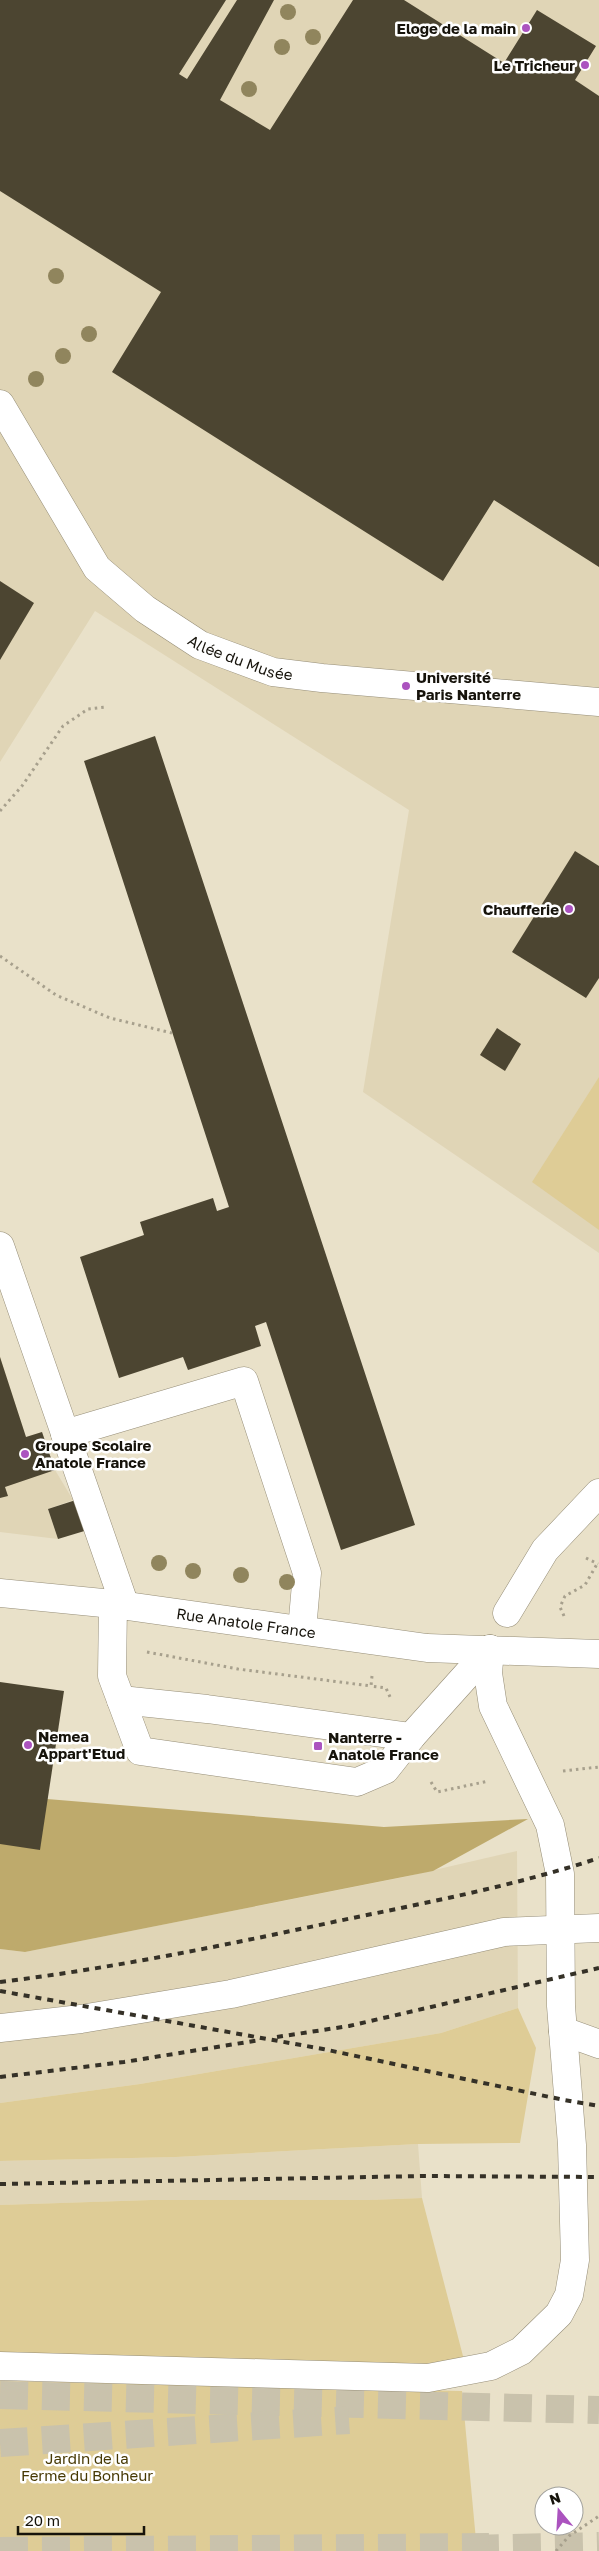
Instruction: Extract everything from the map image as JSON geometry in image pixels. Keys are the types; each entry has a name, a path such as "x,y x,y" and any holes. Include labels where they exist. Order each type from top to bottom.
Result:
{"street":[{"name":"Allée du Musée","path":"0,404 97,568 145,609 200,645 272,672 599,702"},
{"path":"0,1246 65,1434 119,1605 112,1676 140,1751 357,1782 385,1770 411,1737 490,1649"},
{"path":"65,1434 244,1381 307,1573 302,1630"},
{"path":"507,1614 545,1550 599,1493"},
{"name":"Rue Anatole France","path":"0,1593 119,1605 427,1648 599,1654"},
{"path":"0,2366 428,2378 491,2366 521,2351 559,2314 568,2295 575,2260 572,2145 563,2031 560,1874 550,1825 492,1706 488,1673 490,1649"},
{"path":"121,1700 207,1709 411,1737"},
{"path":"0,2028 81,2019 231,1994 504,1932 599,1928"},
{"path":"563,2031 599,2044"}],"path":[{"path":"0,810 22,786 63,726 88,709 106,706"},
{"path":"0,956 56,995 110,1018 172,1032"},
{"path":"564,1618 560,1607 565,1596 585,1585 598,1564 589,1560"},
{"path":"142,1651 238,1669 386,1688 394,1705"},
{"path":"372,1671 372,1686"},
{"path":"554,1772 599,1766"},
{"path":"431,1782 437,1792 498,1780"},
{"path":"556,2551 569,2536 599,2516"}],"shaded area":[{"name":"Université Paris Nanterre","path":"0,0 599,0 599,1253 363,1092 409,810 95,611 0,762"},
{"name":"Groupe Scolaire Anatole France","path":"0,1356 26,1437 42,1432 55,1470 73,1500 48,1509 58,1539 0,1532"},
{"path":"47,1799 384,1827 528,1819 433,1871 25,1952 0,1949 0,1844"},
{"path":"517,1851 518,2008 441,2033 140,2084 0,2103 0,1949 25,1952 404,1877"},
{"path":"418,2144 422,2198 370,2200 151,2200 0,2205 0,2161 176,2157"}],"green space":[{"path":"599,1077 599,1230 532,1182"},
{"path":"518,2008 536,2048 520,2143 418,2144 176,2157 0,2161 0,2103 140,2084 441,2033"},
{"path":"422,2198 464,2360 431,2366 0,2354 0,2205 151,2200 370,2200"},
{"name":"Jardin de la Ferme du Bonheur","path":"0,2381 462,2391 477,2551 0,2551"}],"building":[{"path":"0,0 226,0 179,74 187,79 237,0 274,0 220,100 270,130 353,0 404,0 504,63 537,10 596,46 575,80 599,96 599,567 494,500 443,581 112,372 161,292 0,191"},
{"path":"0,581 34,603 0,660"},
{"path":"155,736 415,1525 341,1550 266,1322 255,1326 261,1346 188,1370 183,1357 119,1378 80,1257 144,1235 140,1222 213,1198 217,1211 229,1207 84,761"},
{"name":"Chaufferie","path":"575,851 599,866 599,978 586,998 512,952"},
{"path":"497,1028 521,1044 505,1071 480,1055"},
{"path":"0,1357 26,1437 42,1432 55,1470 5,1487 8,1496 0,1498"},
{"path":"82,1498 91,1529 58,1539 48,1509"},
{"name":"Nemea Appart'Etud","path":"0,1682 64,1691 40,1850 0,1844"}],"tunnel":[{"path":"0,2395 599,2410"},
{"path":"0,2443 349,2420"},
{"path":"471,2549 599,2546"},
{"path":"0,2551 489,2547"}],"railway":[{"path":"0,1982 128,1963 254,1939 469,1893 535,1877 599,1858"},
{"path":"277,2037 349,2026 599,1968"},
{"path":"0,1991 323,2049 599,2106"},
{"path":"0,2077 124,2062 260,2040"},
{"path":"0,2184 422,2176 599,2177"}],"place":[{"name":"Eloge de la main","path":"526,28"},
{"name":"Le Tricheur","path":"585,65"},
{"name":"Université Paris Nanterre","path":"406,686"},
{"name":"Chaufferie","path":"569,909"},
{"name":"Groupe Scolaire Anatole France","path":"25,1454"},
{"name":"Nemea Appart'Etud","path":"28,1745"},
{"name":"Nanterre - Anatole France","path":"318,1746"}]}
